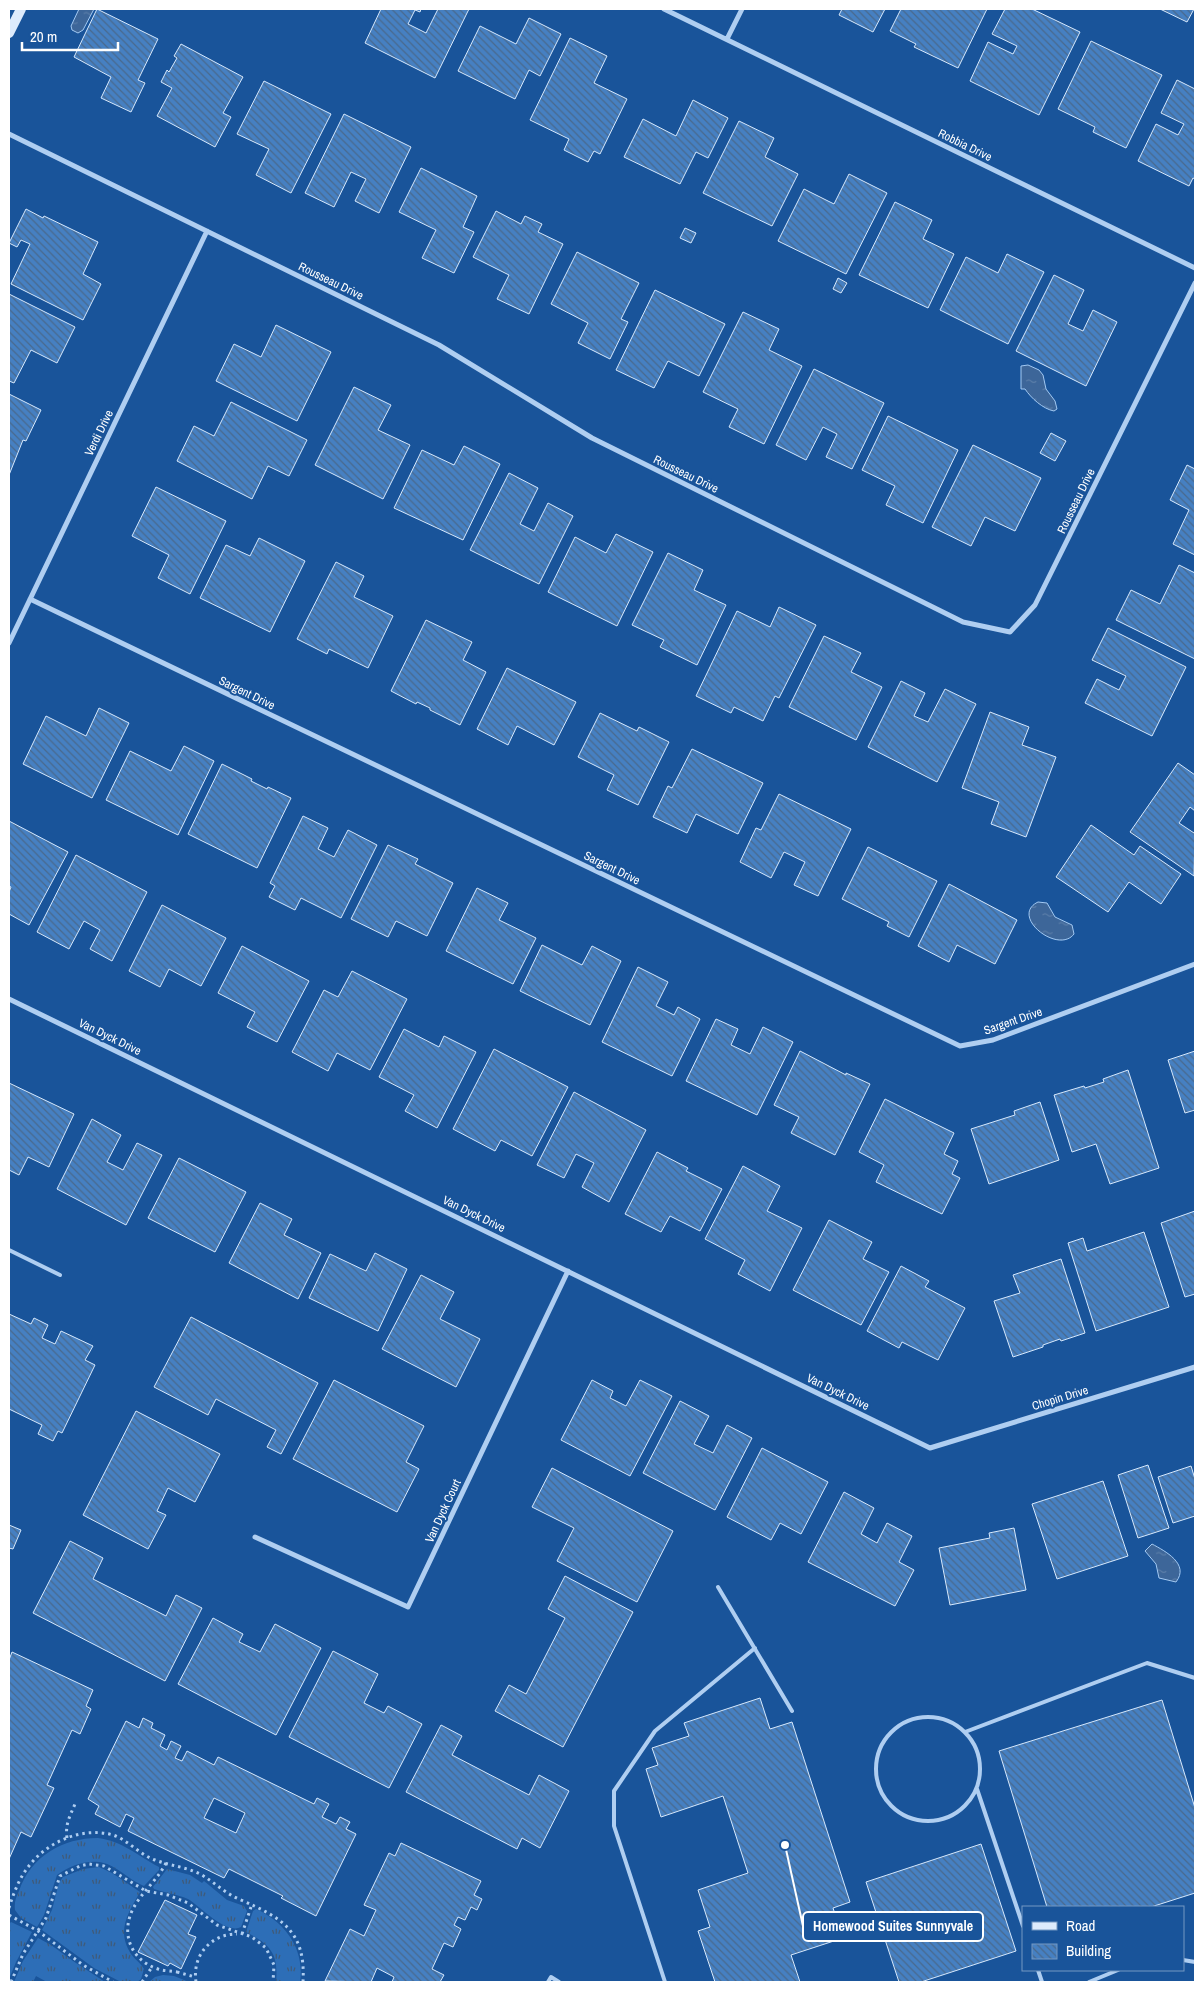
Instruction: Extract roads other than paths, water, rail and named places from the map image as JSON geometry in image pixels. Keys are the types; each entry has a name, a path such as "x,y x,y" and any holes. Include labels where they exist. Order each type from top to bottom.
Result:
{"main road":[{"path":"9,34 21,9"}],"street":[{"name":"Robbia Drive","path":"664,9 1195,268"},
{"path":"727,40 742,9"},
{"name":"Rousseau Drive","path":"9,134 439,345 609,447 963,622 1010,632 1035,606 1195,283"},
{"name":"Verdi Drive","path":"9,643 208,231"},
{"name":"Sargent Drive","path":"30,599 960,1046 993,1040 1195,964"},
{"name":"Van Dyck Drive","path":"9,998 930,1448"},
{"name":"Van Dyck Court","path":"254,1537 408,1607 568,1271"},
{"name":"Chopin Drive","path":"930,1448 1195,1368"}],"lane":[{"path":"9,1250 60,1275"},
{"path":"718,1587 792,1711"},
{"path":"665,1982 614,1826 614,1791 655,1731 755,1648"},
{"path":"965,1732 1147,1663 1195,1678"},
{"path":"935,1717 953,1723 965,1732 976,1747 980,1764 980,1779 967,1805 957,1813 940,1821 916,1821 899,1814 887,1803 878,1786 875,1769 877,1759 887,1736 901,1724 918,1718 935,1717"},
{"path":"976,1789 1022,1923"},
{"path":"1089,1982 1116,1971"},
{"path":"548,1982 551,1977 559,1982"}],"water":[{"path":"79,9 94,9 83,30 78,33 72,30 71,26"},
{"path":"1028,365 1039,370 1043,375 1046,389 1055,401 1057,409 1054,411 1042,406 1025,389 1021,389 1021,366"},
{"path":"1038,902 1047,903 1055,917 1072,925 1074,934 1067,939 1058,940 1048,937 1039,931 1032,924 1029,916 1031,908"},
{"path":"1152,1544 1169,1554 1178,1564 1180,1575 1176,1582 1159,1578 1156,1564 1145,1551"}],"place":[{"name":"Homewood Suites Sunnyvale","path":"785,1845"}]}
